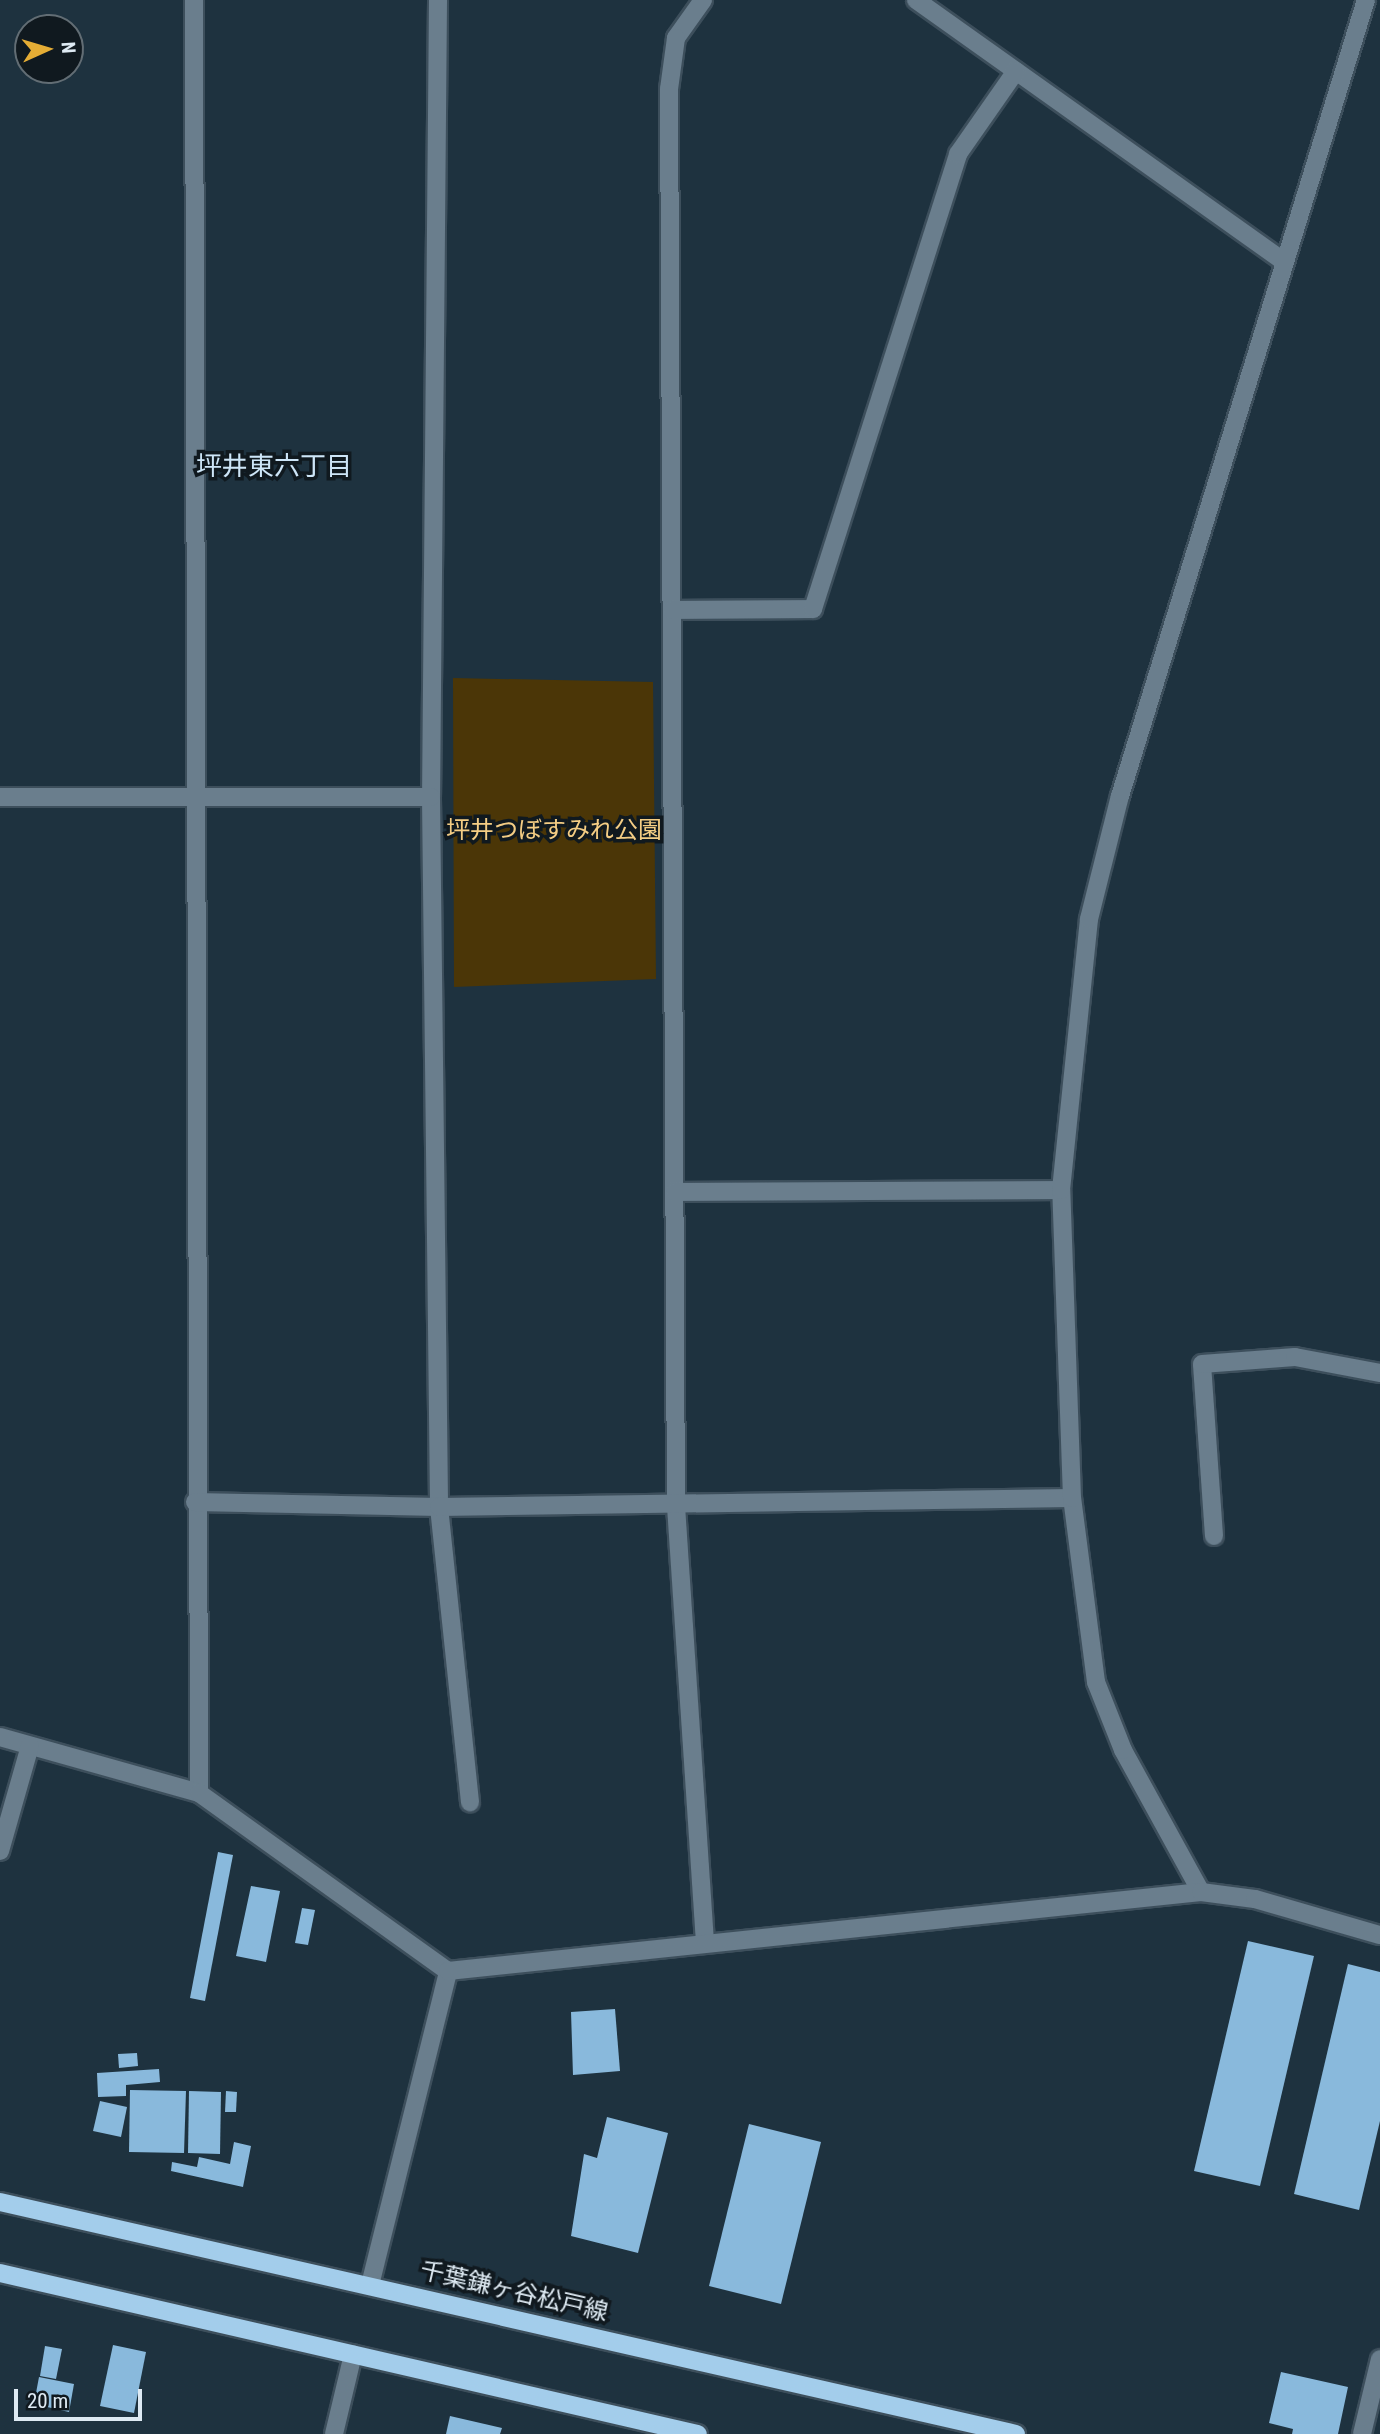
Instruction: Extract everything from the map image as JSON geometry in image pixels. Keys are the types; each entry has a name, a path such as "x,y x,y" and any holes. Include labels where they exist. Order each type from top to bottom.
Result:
{"main road":[{"name":"千葉鎌ヶ谷松戸線","path":"0,2202 1016,2434"},
{"path":"0,2273 698,2434"}],"street":[{"path":"194,0 195,1502 199,1793"},
{"path":"438,0 431,797 439,1507 470,1802"},
{"path":"703,0 676,38 669,89 676,1506 705,1940"},
{"path":"916,0 1282,260"},
{"path":"1201,1892 1123,1750 1096,1682 1072,1498 1061,1190 1089,919 1120,796 1282,260 1366,0"},
{"path":"672,610 813,609 958,154 1016,71"},
{"path":"0,797 431,797"},
{"path":"675,1192 1061,1190"},
{"path":"1214,1536 1202,1364 1295,1357 1380,1373"},
{"path":"195,1502 439,1507 676,1506 1072,1498"},
{"path":"0,1737 199,1793 448,1971 705,1940 1201,1892 1255,1899 1380,1935"},
{"path":"0,1851 30,1745"},
{"path":"370,2285 448,1971"},
{"path":"334,2434 353,2354"},
{"path":"1362,2434 1380,2359"}],"green space":[{"name":"坪井つぼすみれ公園","path":"453,678 653,682 656,979 454,987"}],"building":[{"path":"218,1852 233,1855 205,2001 190,1998"},
{"path":"251,1886 280,1891 266,1962 236,1956"},
{"path":"302,1908 315,1910 308,1945 295,1943"},
{"path":"1248,1941 1314,1956 1260,2186 1194,2171"},
{"path":"1348,1964 1380,1972 1380,2121 1359,2210 1294,2194"},
{"path":"615,2009 620,2071 573,2075 571,2012"},
{"path":"137,2053 138,2066 119,2068 118,2054"},
{"path":"159,2069 160,2082 126,2085 126,2096 98,2097 97,2073"},
{"path":"130,2090 186,2091 184,2153 129,2152"},
{"path":"189,2091 221,2092 220,2154 188,2153"},
{"path":"226,2091 237,2092 236,2112 225,2112"},
{"path":"100,2101 127,2107 121,2137 93,2131"},
{"path":"607,2117 668,2133 638,2253 571,2236 584,2154 597,2158"},
{"path":"749,2124 821,2142 781,2304 709,2286"},
{"path":"234,2142 251,2146 243,2187 171,2171 172,2162 197,2167 199,2157 230,2164"},
{"path":"113,2345 146,2352 134,2413 100,2406"},
{"path":"45,2346 62,2349 56,2379 40,2376"},
{"path":"1281,2372 1348,2387 1338,2434 1292,2434 1293,2429 1269,2423"},
{"path":"39,2377 74,2384 69,2412 34,2404"},
{"path":"450,2416 502,2428 500,2434 446,2434"}],"district":[{"name":"坪井東六丁目","path":"274,467"}]}
